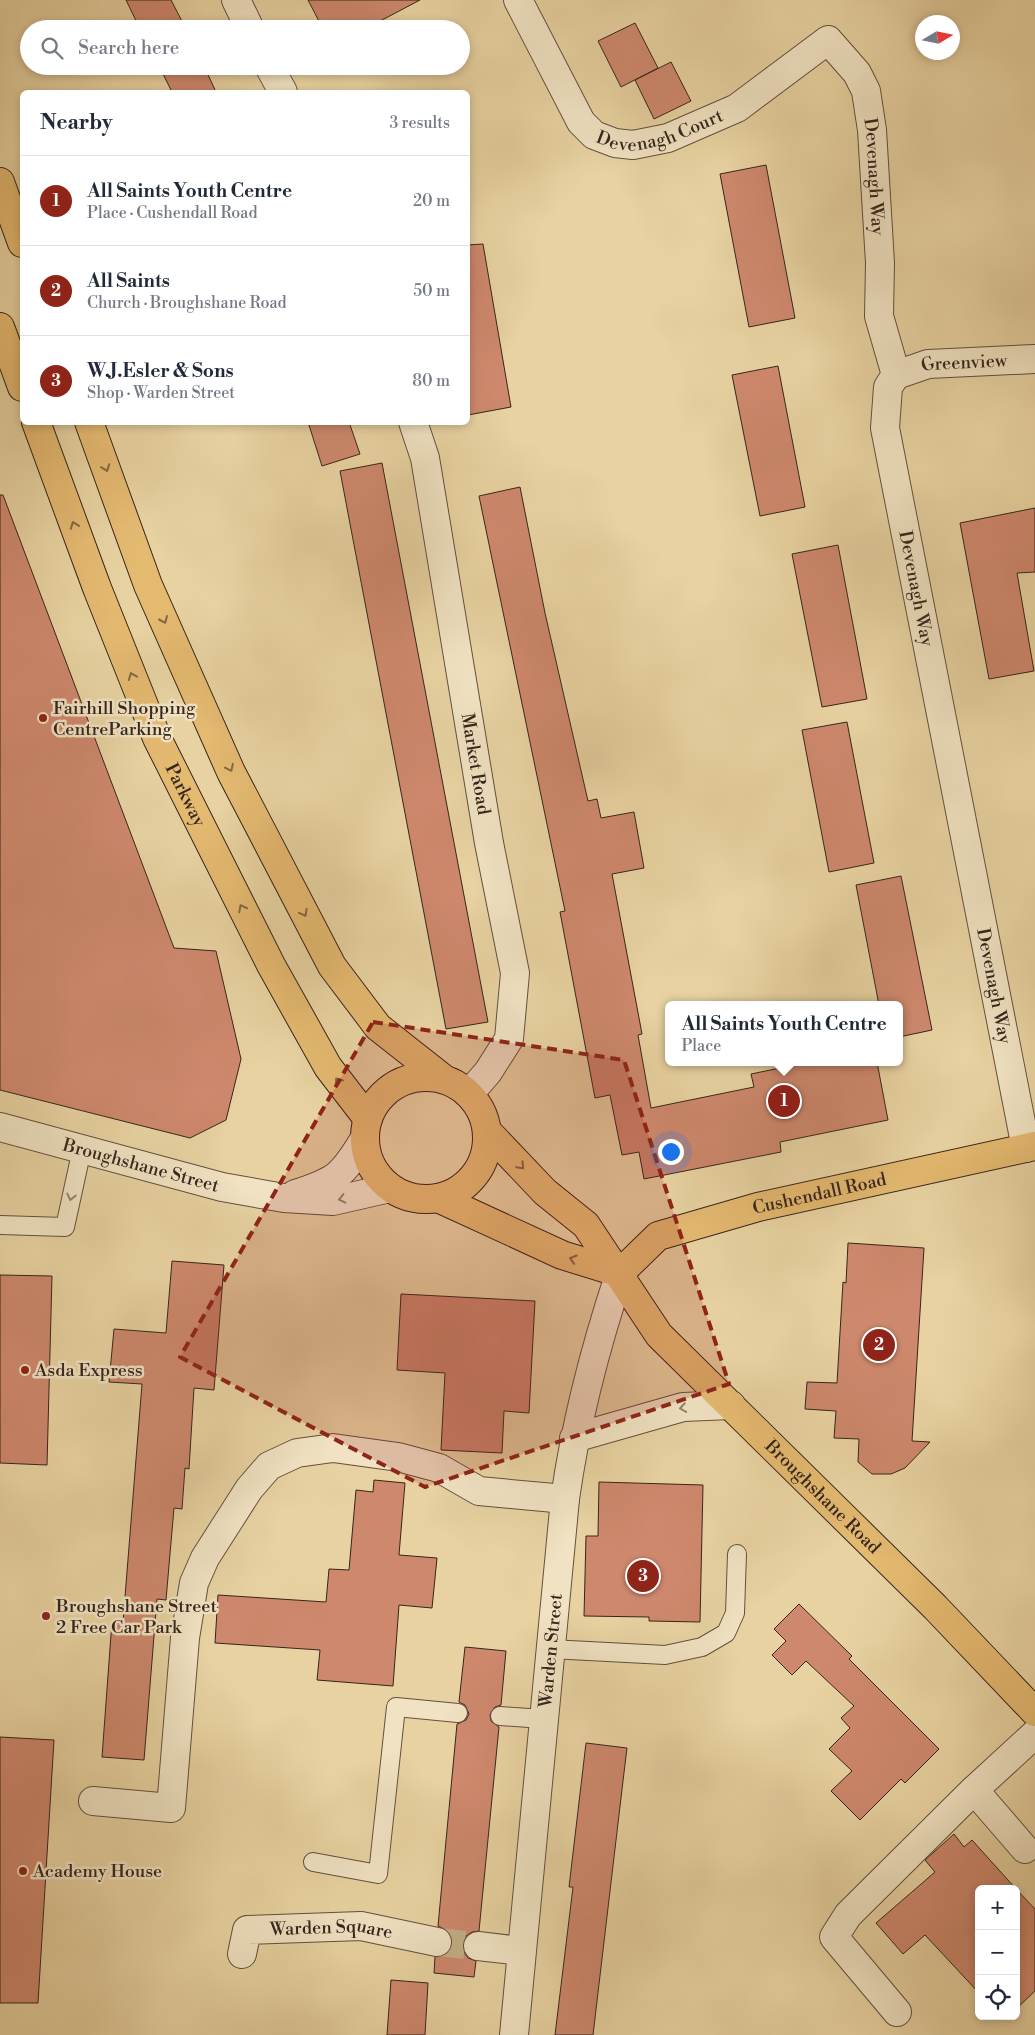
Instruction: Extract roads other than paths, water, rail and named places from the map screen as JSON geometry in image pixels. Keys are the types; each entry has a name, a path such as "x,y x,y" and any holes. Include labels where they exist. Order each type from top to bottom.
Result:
{"main road":[{"path":"0,182 20,237"},
{"path":"0,327 6,358 20,383"},
{"name":"Parkway","path":"37,425 97,588 157,738 271,965 328,1067 366,1129"},
{"path":"90,425 148,584 227,763 332,966 378,1027 444,1079 469,1094 483,1113 487,1132 487,1150 480,1167 469,1182 454,1193 438,1198 422,1199 405,1196 390,1188 377,1174 368,1157 366,1129 377,1102 390,1088 407,1080 426,1076 444,1079"},
{"name":"Broughshane Road","path":"487,1132 545,1192 586,1225 620,1273 659,1336 1031,1701"},
{"name":"Cushendall Road","path":"620,1273 658,1236 758,1207 1030,1147"},
{"path":"438,1198 562,1255 620,1273"}],"street":[{"path":"236,0 246,20"},
{"name":"Devenagh Court","path":"518,0 581,122 594,136 615,143 633,145 668,138 737,108 828,40"},
{"name":"Devenagh Way","path":"828,40 857,73 866,92 872,130 880,263 879,316 896,374 888,387 885,428 1030,1147"},
{"path":"274,75 282,90"},
{"name":"Greenview","path":"896,374 928,364 1035,359"},
{"name":"Market Road","path":"414,425 425,458 489,843 515,973 509,1039 488,1072 469,1094"},
{"name":"Broughshane Street","path":"0,1127 222,1187 284,1198 333,1201 390,1188"},
{"name":"Broughshane Street","path":"284,1198 325,1185 348,1167 366,1129"},
{"name":"Warden Street","path":"514,2035 550,1649 574,1438 599,1338 620,1273"},
{"path":"574,1438 683,1407 731,1405"},
{"path":"93,1801 171,1808 186,1638 194,1583 205,1558 248,1489 268,1466 297,1453 333,1448 398,1457 439,1468 479,1491 566,1498"},
{"path":"897,2012 834,1937 848,1915 974,1790 1035,1734"},
{"path":"974,1790 1025,1850"},
{"name":"Warden Square","path":"242,1954 247,1930 361,1926 437,1942"},
{"path":"478,1946 521,1951"}],"lane":[{"path":"0,1225 65,1227 82,1149"},
{"path":"550,1649 665,1655 702,1647 726,1634 735,1613 737,1554"},
{"path":"313,1862 378,1874 396,1707 458,1712"},
{"path":"500,1716 543,1719"}],"tunnel":[{"path":"437,1942 478,1946"}],"place":[{"name":"Fairhill Shopping CentreParking","path":"43,718"},
{"name":"All Saints Youth Centre","path":"784,1101"},
{"name":"All Saints","path":"879,1345"},
{"name":"Asda Express","path":"25,1370"},
{"name":"W.J.Esler & Sons","path":"643,1576"},
{"name":"Broughshane Street 2 Free Car Park","path":"46,1616"},
{"name":"Academy House","path":"23,1871"}]}
